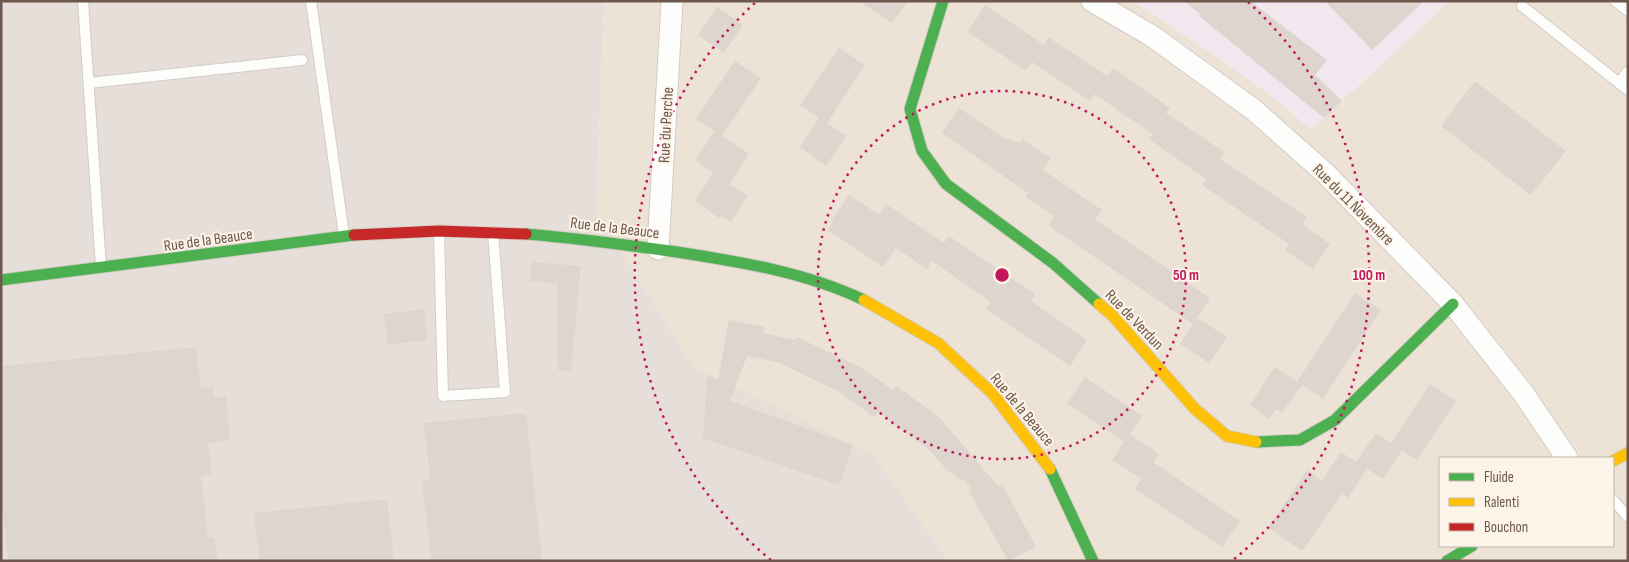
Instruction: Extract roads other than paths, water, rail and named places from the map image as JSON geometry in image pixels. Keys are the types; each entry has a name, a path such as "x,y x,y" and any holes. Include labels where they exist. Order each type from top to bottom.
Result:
{"street":[{"name":"Rue du Perche","path":"658,249 672,1"},
{"name":"Rue de Verdun","path":"943,1 910,109 922,150 946,184 1053,263 1112,315 1195,409 1227,436 1262,443 1300,440 1335,420 1453,304"},
{"name":"Rue du 11 Novembre","path":"1092,1 1152,36 1254,110 1325,173 1453,304 1523,393 1566,457"},
{"name":"Rue de la Beauce","path":"1,280 101,269 344,236 439,231 493,231 580,238 754,264 815,280 866,301 938,343 993,394 1048,465 1093,561"},
{"path":"1614,460 1628,453"},
{"path":"1448,561 1470,547"}],"lane":[{"path":"83,1 101,269"},
{"path":"311,1 344,236"},
{"path":"1615,1 1628,11"},
{"path":"1522,6 1624,86 1628,71"},
{"path":"89,82 302,60"},
{"path":"439,231 444,396 505,392 493,231"},
{"path":"1614,501 1628,517"}]}
